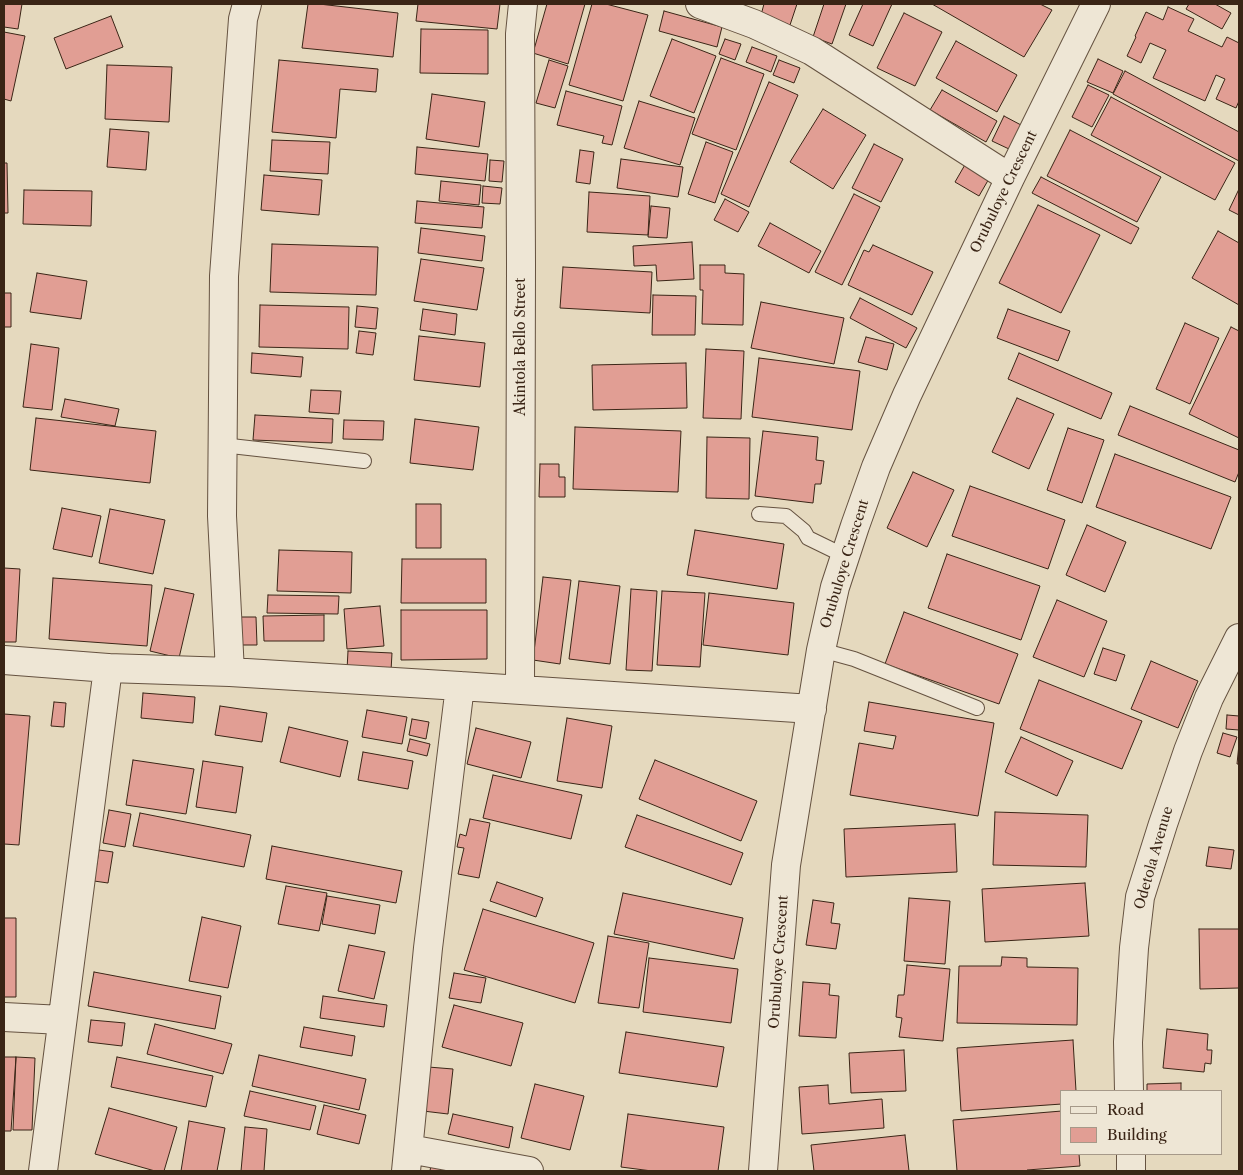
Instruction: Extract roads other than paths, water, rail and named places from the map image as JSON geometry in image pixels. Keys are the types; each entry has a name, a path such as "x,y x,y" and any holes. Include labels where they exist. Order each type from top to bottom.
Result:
{"street":[{"path":"230,672 222,516 224,276 243,19 247,4"},
{"name":"Akintola Bello Street","path":"520,690 520,34 523,4"},
{"path":"700,4 754,24 812,51 1010,178"},
{"name":"Orubuloye Crescent","path":"763,1171 786,865 820,650 836,587 876,467 907,395 1010,178 1096,4"},
{"name":"Odetola Avenue","path":"1129,1090 1128,1033 1140,897 1188,751 1209,698 1239,638"},
{"path":"4,660 108,668 230,672 812,709"},
{"path":"43,1171 108,668"},
{"path":"460,686 428,948 408,1160 529,1171"},
{"path":"4,1017 62,1020"},
{"path":"1131,1155 1131,1171"}],"lane":[{"path":"222,445 364,461"},
{"path":"759,514 786,516 804,531 808,538 845,556"},
{"path":"820,650 854,659 977,708"}]}
